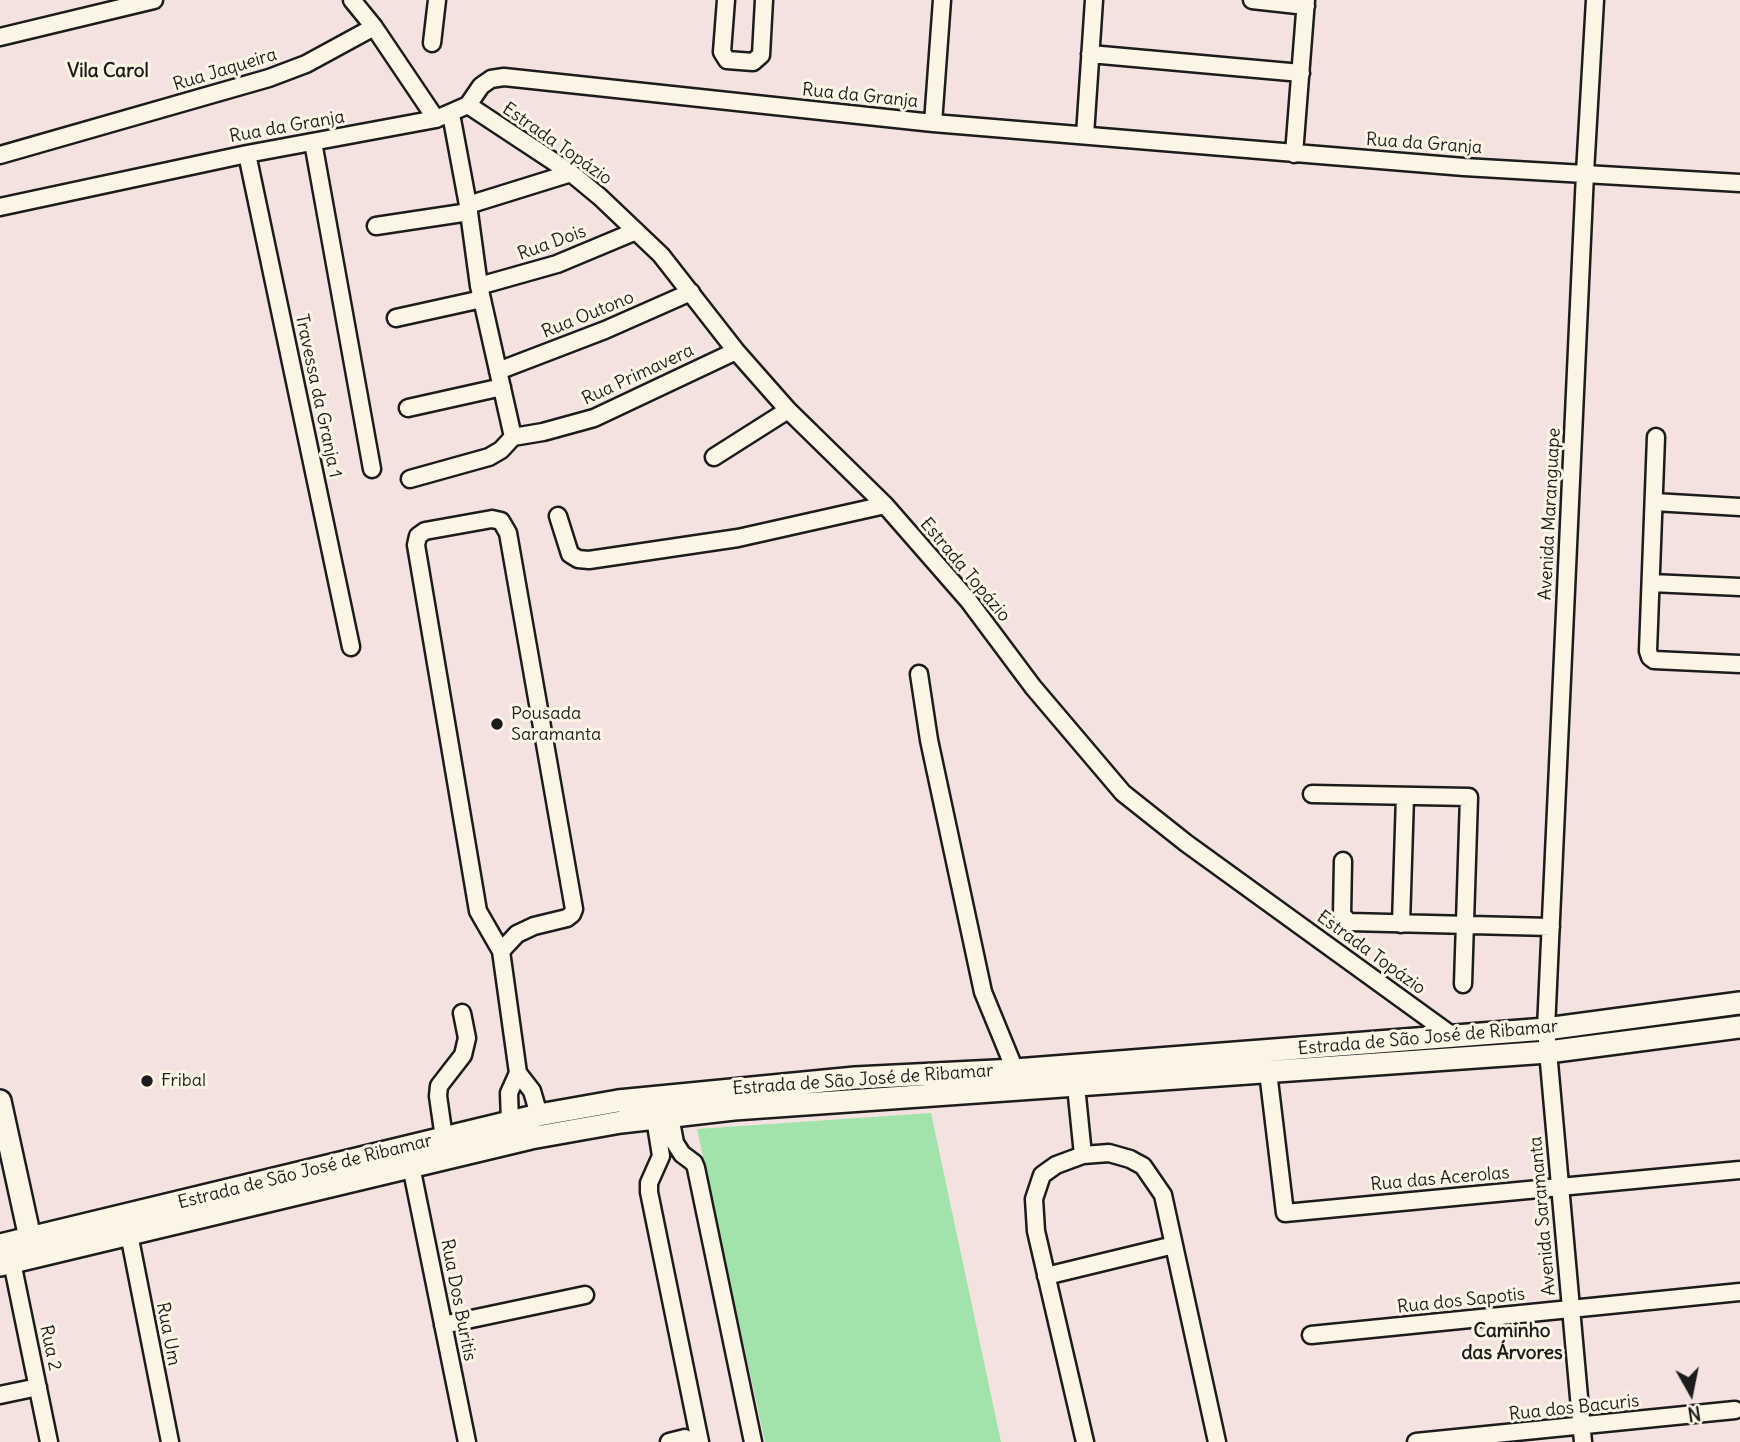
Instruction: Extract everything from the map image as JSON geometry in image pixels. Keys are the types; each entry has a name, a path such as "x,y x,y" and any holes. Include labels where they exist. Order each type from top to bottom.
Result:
{"main road":[{"name":"Estrada de São José de Ribamar","path":"4,1257 444,1138 539,1115 618,1101 855,1079 1015,1070 1546,1029 1740,1003"},
{"name":"Estrada de São José de Ribamar","path":"37,1247 129,1234 531,1138 663,1117 844,1101 1548,1052 1740,1027"},
{"path":"0,1101 37,1247"}],"street":[{"path":"0,37 153,0"},
{"path":"353,0 443,117 468,208 480,293 513,437 501,450 489,457 411,479"},
{"path":"432,43 437,0"},
{"path":"726,0 722,52 727,60 753,62 761,55 764,0"},
{"path":"933,123 942,0"},
{"path":"1085,135 1094,0"},
{"path":"1252,0 1306,3 1294,154"},
{"name":"Avenida Maranguape","path":"1546,1029 1595,0"},
{"name":"Rua Jaqueira","path":"0,155 268,78 306,64 374,27"},
{"path":"1090,54 1301,73"},
{"name":"Rua da Granja","path":"0,207 247,154 443,117 468,105 481,86 491,79 504,77 933,123 1294,154 1740,183"},
{"name":"Estrada Topázio","path":"468,105 571,173 661,255 736,351 788,410 885,505 968,600 1033,687 1123,793 1186,843 1454,1037"},
{"path":"313,142 372,469"},
{"name":"Travessa da Granja 1","path":"247,154 351,647"},
{"path":"376,226 468,208 571,173"},
{"name":"Rua Dois","path":"396,318 480,293 636,231"},
{"name":"Rua Outono","path":"408,408 500,379 691,292"},
{"name":"Rua Primavera","path":"513,437 594,418 736,351"},
{"path":"714,457 788,410"},
{"path":"1656,437 1648,651 1650,657 1654,660 1740,663"},
{"path":"1654,502 1740,507"},
{"path":"558,516 570,554 578,559 590,560 738,538 885,505"},
{"path":"501,951 524,929 566,918 574,909 508,533 501,522 492,519 425,531 418,536 416,545 478,911 501,951 518,1073 532,1091 539,1115"},
{"path":"1650,583 1740,587"},
{"path":"919,674 929,740 983,992 1015,1070"},
{"path":"1312,794 1469,797 1463,984"},
{"path":"1401,923 1405,796"},
{"path":"1343,862 1342,915 1349,922 1551,927"},
{"path":"444,1138 439,1086 463,1055 467,1038 462,1013"},
{"name":"Avenida Saramanta","path":"1546,1029 1582,1434"},
{"name":"Rua das Acerolas","path":"1268,1072 1285,1213 1740,1170"},
{"path":"510,1122 509,1093 518,1073"},
{"path":"1076,1086 1083,1156"},
{"path":"663,1117 661,1156 649,1183 649,1192 685,1441"},
{"path":"663,1117 675,1143 696,1168 753,1442"},
{"path":"1085,1442 1033,1213 1037,1185 1042,1175 1056,1165 1083,1156 1109,1153 1130,1159 1143,1167 1163,1195 1217,1442"},
{"name":"Rua Dos Buritis","path":"411,1166 467,1442"},
{"name":"Rua Um","path":"129,1234 170,1442"},
{"path":"1046,1276 1174,1245"},
{"name":"Rua 2","path":"4,1257 38,1387 49,1442"},
{"name":"Rua dos Sapotis","path":"1311,1335 1740,1292"},
{"path":"443,1325 585,1295"},
{"path":"0,1395 38,1387"},
{"name":"Rua dos Bacuris","path":"1416,1442 1582,1434 1735,1410"}],"green space":[{"path":"931,1113 1001,1442 765,1442 697,1129"}],"place":[{"name":"Pousada Saramanta","path":"497,724"},
{"name":"Fribal","path":"147,1081"}],"district":[{"name":"Vila Carol","path":"108,72"},
{"name":"Caminho das Árvores","path":"1512,1343"}]}
